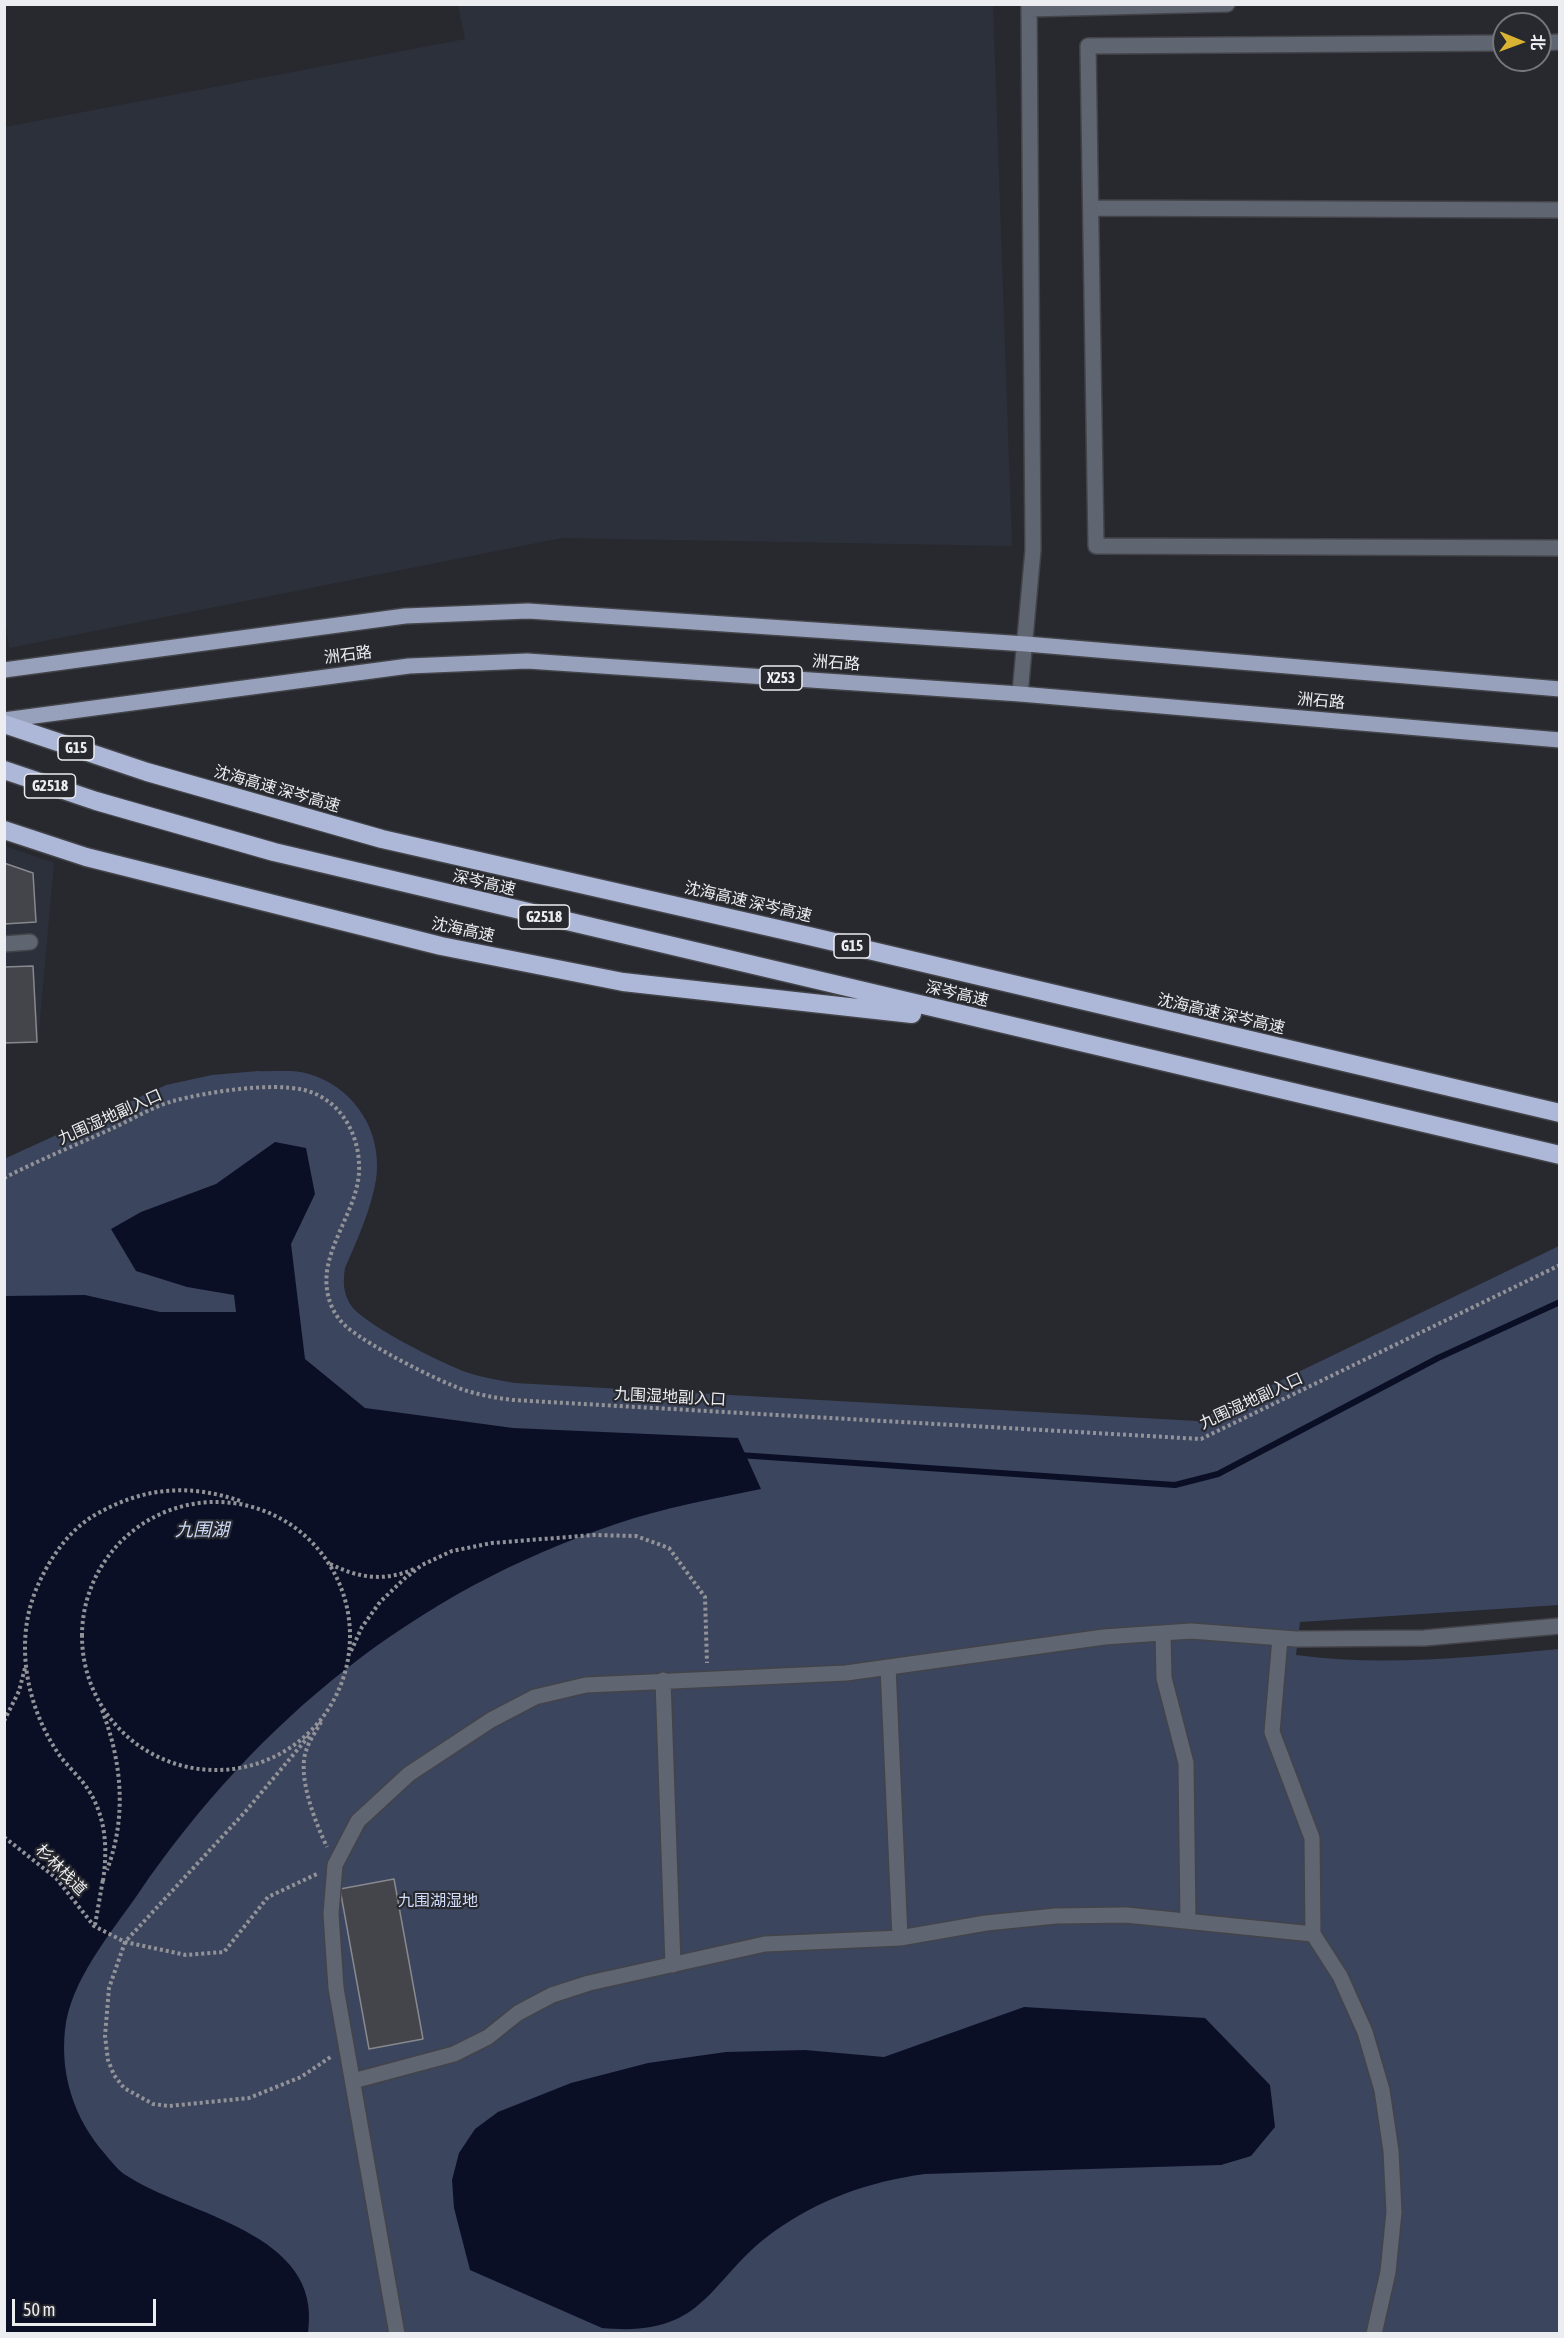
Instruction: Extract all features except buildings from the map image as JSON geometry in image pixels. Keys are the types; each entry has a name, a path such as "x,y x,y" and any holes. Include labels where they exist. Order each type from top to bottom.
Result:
{"highway":[{"name":"沈海高速 深岑高速","path":"4,722 147,772 382,838 797,933 1560,1113"},
{"name":"深岑高速","path":"4,770 96,801 284,855 996,1023"},
{"name":"沈海高速","path":"4,830 86,857 259,902 441,946 623,982 996,1023"},
{"path":"996,1023 1560,1155"}],"main road":[{"name":"洲石路","path":"4,670 394,617 528,611 1026,644 1560,689"},
{"name":"洲石路","path":"4,722 409,666 527,661 1020,694 1560,740"}],"street":[{"path":"1020,694 1033,542 1029,7 1227,4"},
{"path":"1492,43 1088,46 1096,546 1560,548"},
{"path":"1090,208 1560,210"},
{"path":"4,944 30,942"},
{"path":"396,2334 336,1988 331,1914 335,1865 358,1821 409,1774 491,1720 535,1697 586,1685 846,1672 1104,1637 1191,1631 1281,1638 1424,1638 1560,1626"},
{"path":"1163,1633 1164,1678 1186,1764 1188,1920"},
{"path":"1281,1638 1272,1732 1312,1838 1313,1934 1340,1976 1365,2032 1382,2090 1391,2151 1393,2222 1388,2272 1374,2334"},
{"path":"888,1666 900,1938"},
{"path":"663,1680 673,1965"},
{"path":"353,2081 454,2054 488,2037 518,2013 552,1995 589,1983 765,1944 900,1938 986,1923 1056,1916 1126,1915 1313,1934"}],"path":[{"name":"九围湿地副入口","path":"4,1178 171,1102 214,1093 248,1090 303,1090 322,1098 339,1111 351,1127 358,1147 360,1167 356,1188 328,1263 326,1281 329,1299 336,1315 348,1328 363,1338 441,1381 488,1396 513,1400 1201,1439 1560,1265"},
{"path":"103,1881 106,1841 102,1821 85,1785 57,1752 45,1731 29,1687 26,1664 25,1630 32,1598 46,1567 66,1540 90,1518 119,1501 151,1491 184,1489 217,1493 249,1504 280,1518 308,1538 329,1564 343,1592 350,1623 349,1654"},
{"path":"249,1504 213,1501 179,1506 146,1520 119,1542 98,1571 85,1604 81,1639 86,1674 116,1755 120,1789 117,1832 103,1881 94,1926 125,1942 186,1955 224,1952 268,1897 335,1865 310,1812 305,1753 340,1687 349,1654 362,1627 380,1602 422,1565"},
{"path":"329,1564 351,1575 375,1578 400,1575 452,1551 492,1543 594,1534 636,1536 669,1548 705,1597 708,1678"},
{"path":"4,1721 19,1692 26,1664"},
{"path":"100,1707 121,1733 147,1753 177,1766 210,1772 243,1769 274,1758 302,1741 324,1717"},
{"path":"324,1717 291,1759 125,1942 109,1988 105,2036 108,2060 114,2075 124,2088 153,2104 169,2106 249,2098 301,2077 347,2046"},
{"name":"杉林栈道","path":"4,1837 56,1878 94,1926"}],"shaded area":[{"path":"458,5 993,5 1012,546 562,538 9,648 4,611 5,127 465,39"},
{"path":"5,846 54,863 38,1041 5,1044"}],"green space":[{"name":"九围湖湿地","path":"258,1071 297,1072 324,1080 349,1097 367,1122 373,1136 377,1167 374,1191 344,1273 345,1291 350,1304 370,1322 387,1333 442,1362 475,1375 515,1383 1197,1421 1559,1246 1559,1605 1300,1622 1296,1655 1328,1659 1428,1660 1559,1649 1559,2333 5,2333 4,1159 166,1085 212,1075"}],"water":[{"name":"九围湖","path":"275,1142 306,1148 315,1194 291,1244 305,1359 365,1408 513,1428 738,1438 761,1489 634,1518 543,1552 473,1586 408,1625 346,1669 289,1718 235,1772 184,1831 104,1941 83,1976 68,2012 64,2047 72,2096 85,2127 94,2141 124,2174 150,2189 245,2231 273,2249 295,2271 307,2299 308,2333 5,2333 5,1296 85,1295 160,1312 236,1312 234,1295 187,1287 136,1271 111,1229 141,1212 216,1184"},
{"path":"1024,2007 1205,2018 1270,2085 1275,2127 1251,2156 1221,2165 925,2174 864,2187 808,2211 772,2233 750,2251 702,2302 684,2315 663,2324 636,2329 602,2328 470,2270 454,2208 452,2180 459,2153 475,2129 498,2112 571,2083 648,2063 726,2052 805,2050 884,2057"}],"waterway":[{"path":"739,1455 1175,1485 1218,1474 1438,1358 1560,1302"}]}
